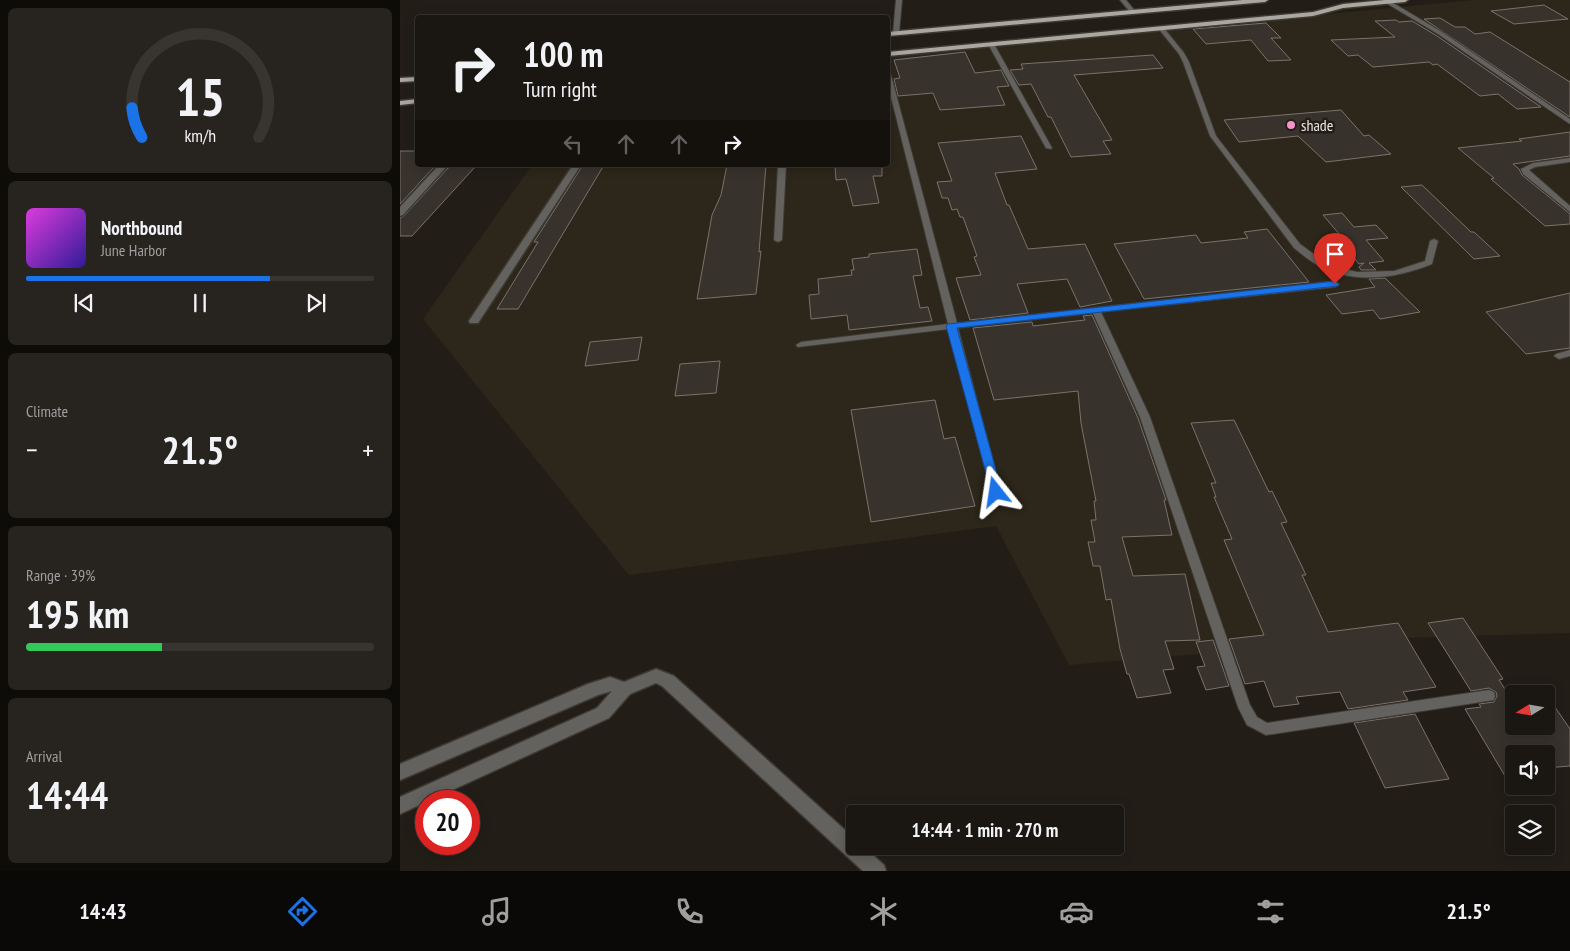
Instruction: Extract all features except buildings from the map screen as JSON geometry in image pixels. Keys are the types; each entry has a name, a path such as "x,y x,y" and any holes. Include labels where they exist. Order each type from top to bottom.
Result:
{"main road":[{"path":"890,34 1265,0"},
{"path":"890,54 1313,14 1343,6 1406,0"},
{"path":"400,80 415,79"},
{"path":"400,103 415,101"}],"street":[{"path":"400,213 442,167"},
{"path":"474,321 577,167"},
{"path":"400,806 603,713 624,688 656,676 668,681 877,871"},
{"path":"400,772 594,690 610,684 624,688"}],"lane":[{"path":"896,33 899,0"},
{"path":"1124,0 1133,12"},
{"path":"1388,2 1440,33 1570,122"},
{"path":"1161,28 1182,54 1186,62 1213,136 1297,246 1315,260 1332,269 1374,275 1414,269 1429,262 1434,241"},
{"path":"991,44 1049,148"},
{"path":"890,82 951,326 996,492"},
{"path":"1570,160 1533,164 1525,169 1526,172 1570,210"},
{"path":"778,240 782,167"},
{"path":"801,345 951,326 1335,284"},
{"path":"1096,310 1144,417 1244,707 1252,721 1266,729 1489,696"},
{"path":"1559,356 1570,353"}],"shaded area":[{"path":"1474,0 1570,0 1570,633 1343,640 1277,644 1210,653 1069,665 996,526 629,575 423,319 531,167 890,167 890,56"}],"place":[{"name":"shade","path":"1291,125"}],"route":[{"path":"996,492 951,326 1335,284"}]}
